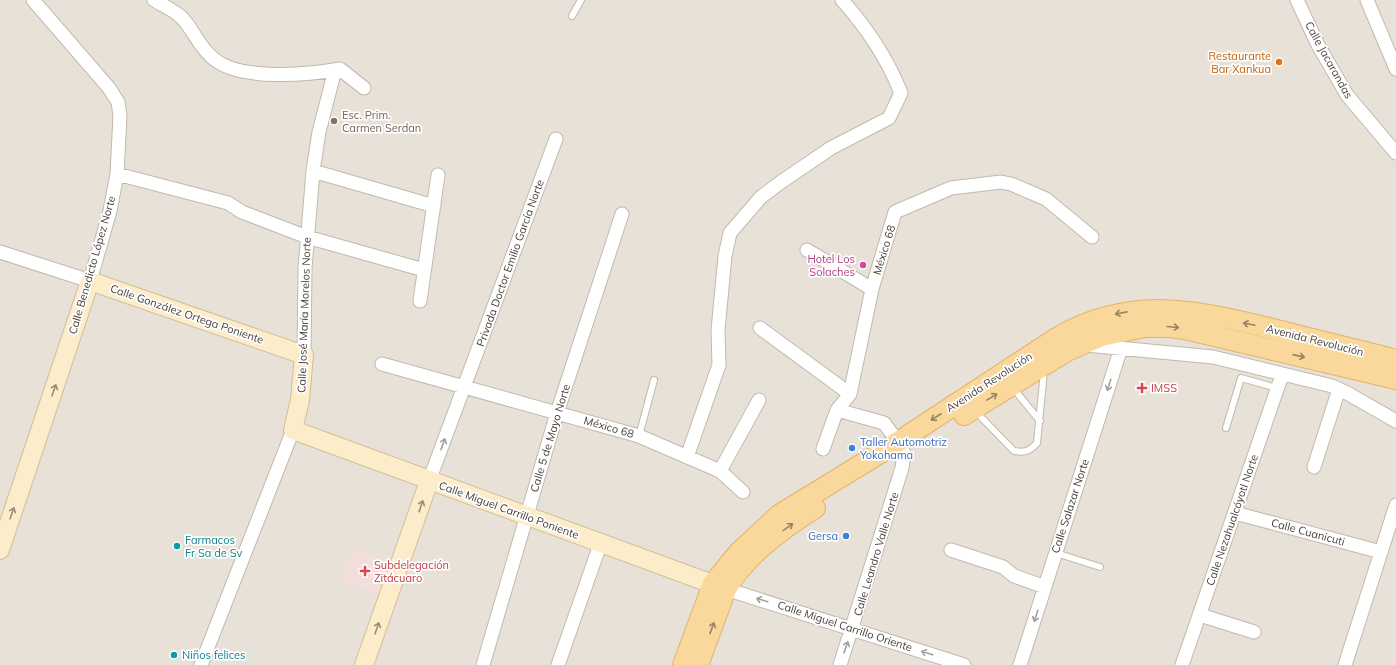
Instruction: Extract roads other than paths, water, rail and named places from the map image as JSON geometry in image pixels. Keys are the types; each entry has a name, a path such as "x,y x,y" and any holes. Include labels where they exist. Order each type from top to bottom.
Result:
{"main road":[{"name":"Avenida Revolución","path":"683,665 720,586 780,532 901,448 1007,379 1055,338 1078,326 1119,314 1165,309 1196,312 1396,360"},
{"name":"Avenida Revolución","path":"1007,379 1044,365 1080,345 1101,336 1120,331 1171,326 1396,379"},
{"name":"Avenida Revolución","path":"698,665 720,586"}],"street":[{"name":"Calle Benedicto López Norte","path":"0,550 90,281 110,211 117,174 120,116 118,102 109,88 33,0"},
{"path":"154,0 181,16 201,46 214,60 227,66 265,75 340,69 364,88"},
{"path":"687,457 719,366 718,330 725,256 730,233 761,197 780,182 831,148 889,118 901,93 887,59 842,0"},
{"name":"Calle Jacarandas","path":"1297,0 1318,45 1347,96 1395,151"},
{"path":"1367,0 1396,69"},
{"name":"Calle José María Morelos Norte","path":"201,665 293,430 300,400 304,355 307,237 313,171 319,132 335,70"},
{"name":"Privada Doctor Emilio García Norte","path":"429,481 556,139"},
{"path":"313,171 434,206"},
{"path":"117,174 228,203 242,212 307,237 424,270"},
{"path":"420,301 438,175"},
{"name":"México 68","path":"823,449 837,410 850,394 872,289 895,212 951,188 990,182 1011,184 1046,199 1092,237"},
{"name":"Calle 5 de Mayo Norte","path":"483,665 557,413 622,214"},
{"path":"807,250 872,289"},
{"name":"Calle González Ortega Poniente","path":"0,252 90,281 304,355"},
{"path":"760,328 850,394"},
{"path":"1080,345 1213,357 1339,389 1396,421"},
{"name":"Calle Salazar Norte","path":"1020,665 1121,348"},
{"name":"México 68","path":"382,364 639,436 720,471 743,492"},
{"name":"Calle Nezahualcóyotl Norte","path":"1182,665 1282,374"},
{"path":"1314,467 1339,389"},
{"path":"720,471 759,400"},
{"path":"837,410 884,423 901,448"},
{"name":"Calle Miguel Carrillo Poniente","path":"293,430 429,481 720,586"},
{"name":"Calle Leandro Valle Norte","path":"840,665 902,468 901,448"},
{"path":"364,665 429,481"},
{"path":"1345,665 1381,552 1393,524 1396,505"},
{"name":"Calle Cuanicuti","path":"1235,513 1381,552"},
{"path":"558,665 601,542"},
{"path":"951,550 1003,567 1014,576 1044,587"},
{"name":"Calle Miguel Carrillo Oriente","path":"720,586 964,665"},
{"path":"1200,615 1254,632"}],"lane":[{"path":"572,16 581,0"},
{"path":"968,404 1014,451 1023,452 1032,450 1037,443 1044,365"},
{"path":"1226,428 1241,378 1277,388"},
{"path":"1007,379 1040,421"},
{"path":"639,436 654,380"},
{"path":"1056,553 1100,567"}],"place":[{"name":"Restaurante Bar Xankua","path":"1279,62"},
{"name":"Esc. Prim. Carmen Serdan","path":"334,121"},
{"name":"Hotel Los Solaches","path":"863,265"},
{"name":"IMSS","path":"1142,388"},
{"name":"Taller Automotriz Yokohama","path":"852,448"},
{"name":"Gersa","path":"846,536"},
{"name":"Farmacos Fr Sa de Sv","path":"177,546"},
{"name":"Subdelegación Zitácuaro","path":"365,571"},
{"name":"Niños felices","path":"174,655"}]}
